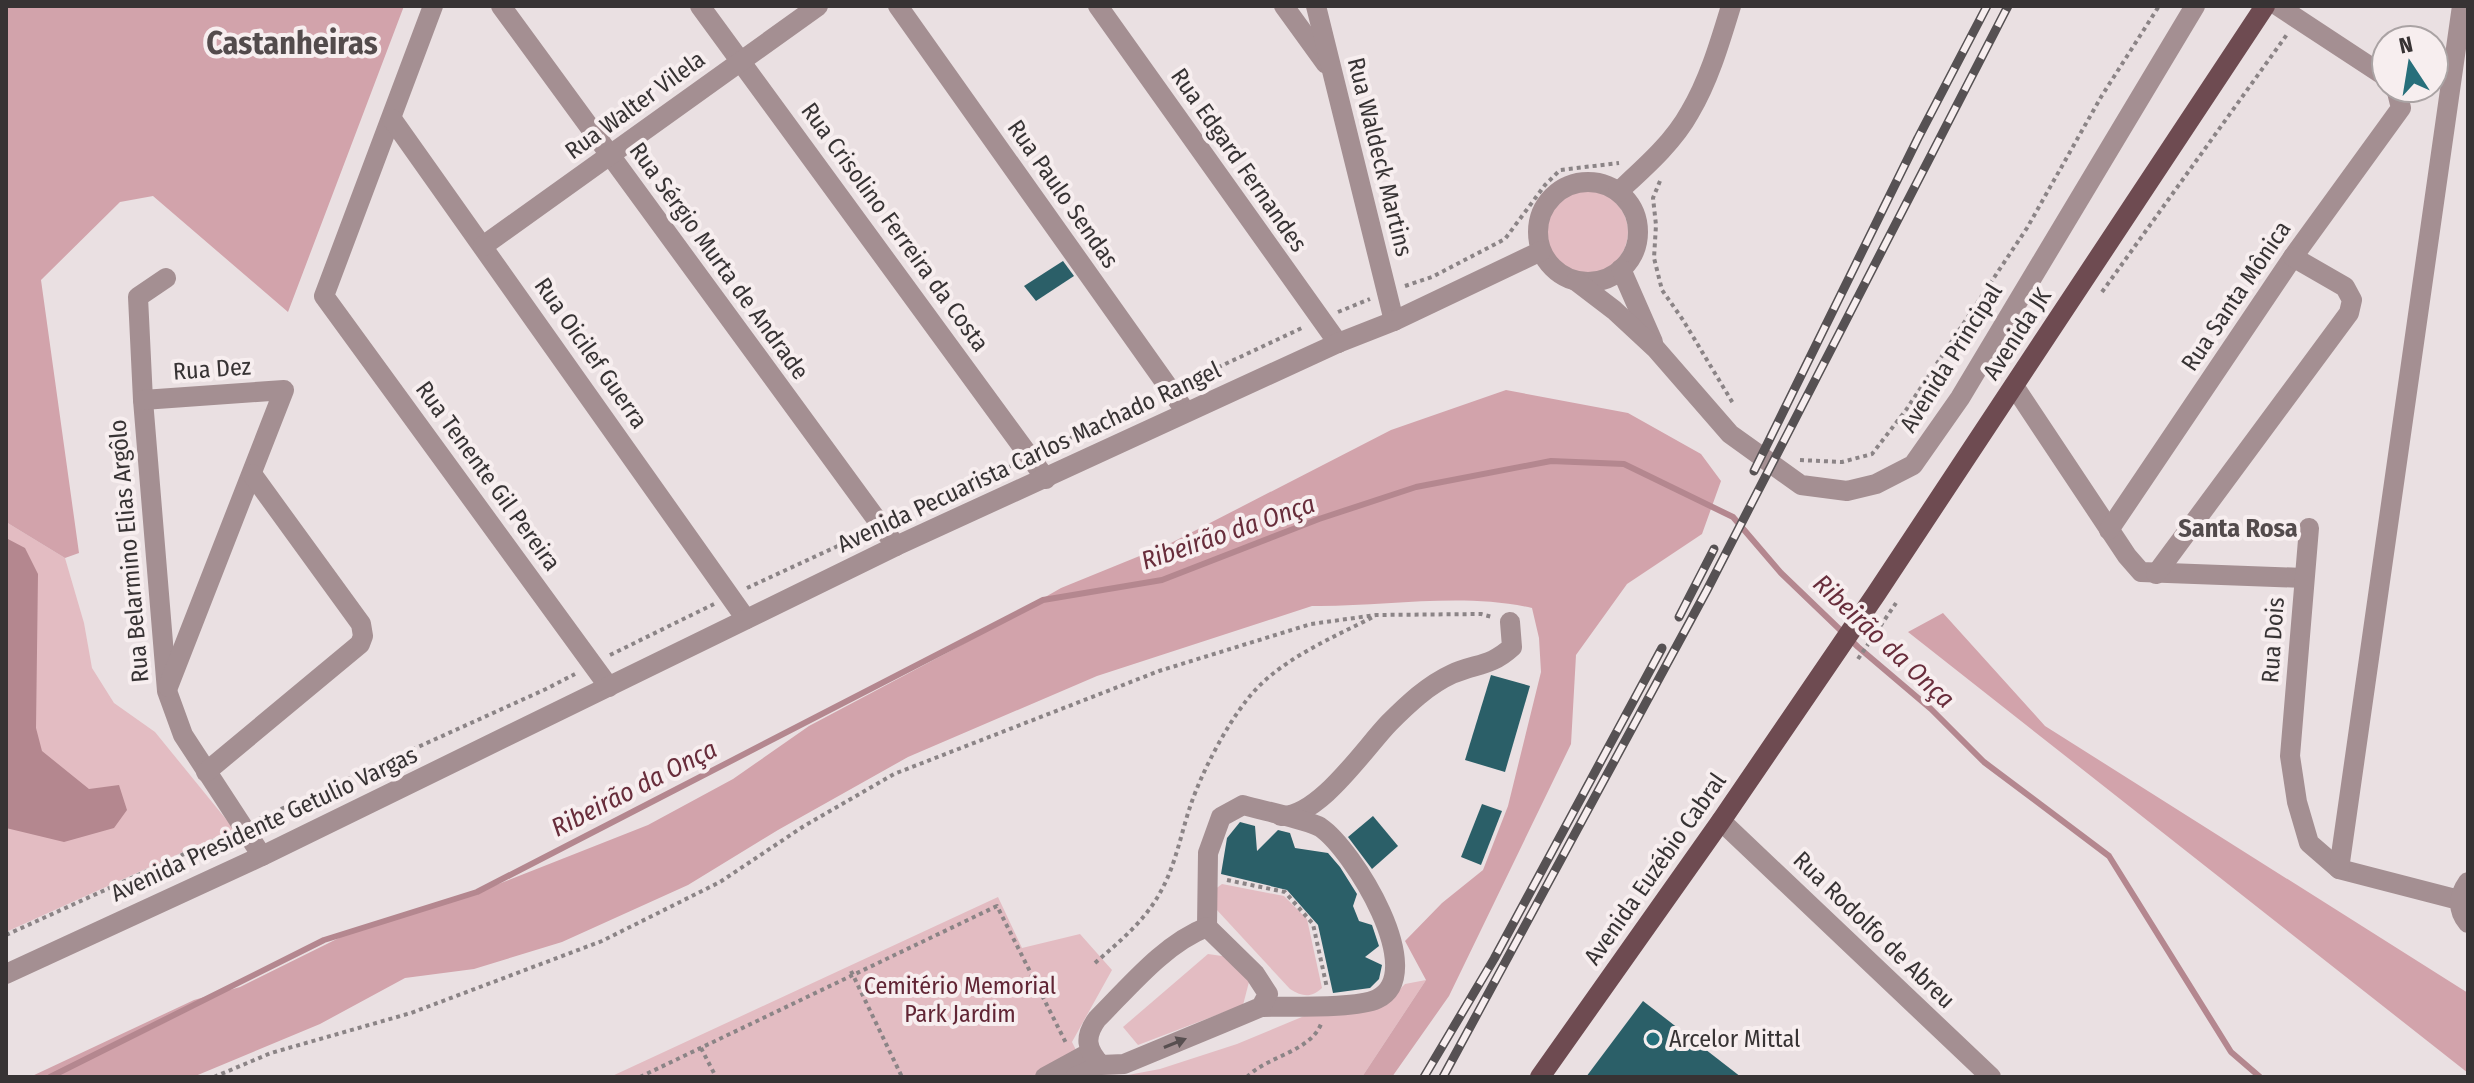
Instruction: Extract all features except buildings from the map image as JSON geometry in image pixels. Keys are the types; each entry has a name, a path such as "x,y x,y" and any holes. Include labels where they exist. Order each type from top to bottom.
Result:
{"main road":[{"name":"Avenida JK","path":"1810,690 2265,6"},
{"name":"Avenida Euzébio Cabral","path":"1540,1077 1810,690"}],"street":[{"path":"392,119 433,6"},
{"name":"Rua Sérgio Murta de Andrade","path":"501,6 896,546"},
{"name":"Rua Crisolino Ferreira da Costa","path":"700,6 1046,479"},
{"name":"Rua Walter Vilela","path":"483,246 818,6"},
{"name":"Rua Paulo Sendas","path":"898,6 1186,412"},
{"name":"Rua Edgard Fernandes","path":"1098,6 1338,343"},
{"path":"1284,6 1333,73"},
{"name":"Rua Waldeck Martins","path":"1316,6 1394,321"},
{"path":"1618,192 1658,155 1690,113 1718,49 1731,6"},
{"name":"Avenida Principal","path":"1576,281 1614,310 1656,349 1730,434 1801,485 1847,491 1876,484 1913,465 1960,398 2195,6"},
{"path":"2278,6 2370,69"},
{"path":"2462,6 2339,869 2464,891 2460,910 2468,923"},
{"name":"Rua Santa Mônica","path":"2109,530 2293,257 2401,108 2400,104"},
{"name":"Rua Oicilef Guerra","path":"392,119 746,619"},
{"name":"Rua Tenente Gil Pereira","path":"392,119 324,296 609,687"},
{"path":"1571,184 1604,184 1618,192 1635,215 1638,230 1630,257 1621,269 1608,277 1576,281 1561,275 1549,265 1541,251 1538,219 1545,204 1571,184"},
{"name":"Avenida Pecuarista Carlos Machado Rangel","path":"543,719 896,546 1338,343 1394,321 1541,251"},
{"path":"2156,574 2349,313 2352,300 2345,287 2293,257"},
{"name":"Avenida Principal","path":"1621,269 1656,349"},
{"name":"Rua Belarmino Elias Argôlo","path":"166,278 138,297 143,400 167,691 183,735 262,856"},
{"path":"2014,386 2109,530 2141,572 2304,578"},
{"name":"Rua Dez","path":"143,400 284,390 252,474"},
{"path":"167,691 252,474"},
{"path":"206,772 360,644 363,636 361,624 252,474"},
{"name":"Rua Dois","path":"2309,528 2290,756 2297,802 2309,843 2339,869"},
{"path":"1281,816 1292,816 1303,811 1324,795 1389,723 1435,683 1454,673 1498,659 1512,647 1510,622"},
{"name":"Avenida Presidente Getulio Vargas","path":"6,974 262,856 543,719"},
{"path":"1328,835 1329,805 1342,775"},
{"path":"1045,1077 1085,1064 1124,1064 1261,1007 1347,1005 1377,999 1392,987 1396,973 1392,940 1366,880 1319,827 1243,805 1221,817 1208,853 1207,927 1255,974 1268,994 1261,1007"},
{"name":"Rua Rodolfo de Abreu","path":"1721,821 1991,1077"},
{"path":"1085,1064 1090,1030 1097,1019 1179,942 1207,927"}],"path":[{"path":"1795,459 1842,462 1872,454 1906,410 2027,228 2101,97 2159,6"},
{"path":"2097,299 2298,18"},
{"path":"6,935 546,689 641,638 1321,319 1432,277 1505,239 1560,170 1625,162"},
{"path":"1660,180 1653,198 1656,225 1654,258 1662,290 1737,410"},
{"path":"1856,662 1902,594"},
{"path":"214,1077 271,1053 411,1013 602,941 720,882 804,826 894,774 1145,676 1311,624 1376,615 1481,614 1510,622"},
{"path":"1095,963 1135,928 1161,891 1178,850 1192,801 1218,747 1247,700 1291,660 1376,615"},
{"path":"1218,878 1285,892 1313,924 1327,985 1327,1005 1319,1029 1309,1041 1269,1060 1247,1077"},
{"path":"640,1077 997,906 1085,1064"},
{"path":"852,973 902,1077"},
{"path":"701,1048 716,1077"}],"green space":[{"path":"1587,191 1603,194 1616,203 1625,216 1628,232 1625,248 1616,261 1603,270 1587,273 1571,270 1558,261 1549,248 1546,232 1549,216 1558,203 1571,194"},
{"path":"6,522 65,558 84,623 92,668 114,703 155,732 234,829 6,932"},
{"path":"1222,884 1284,896 1307,919 1322,988 1307,995 1290,989 1216,909 1214,890"},
{"name":"Cemitério Memorial Park Jardim","path":"998,897 1022,948 1080,934 1112,970 1072,1042 1088,1074 1128,1075 1160,1069 1237,1044 1309,1014 1387,1002 1405,984 1426,980 1362,1077 610,1077"},
{"path":"1208,954 1229,957 1249,982 1243,1005 1138,1045 1123,1027"}],"shaded area":[{"path":"6,6 404,6 288,312 153,196 120,202 41,280 79,553 65,558 6,522"},
{"path":"1506,390 1628,413 1701,454 1721,481 1702,534 1627,584 1576,655 1571,744 1449,996 1392,1077 1362,1077 1426,980 1405,941 1442,903 1483,870 1508,806 1541,672 1539,638 1532,608 1478,601 1312,606 1097,676 908,757 688,885 562,942 474,969 405,978 320,1024 193,1077 30,1077 194,1000 240,987 351,932 496,885 648,825 733,779 809,726 1061,588 1169,544 1391,430"},
{"path":"6,538 25,548 38,574 36,728 42,751 89,789 119,785 127,810 114,828 64,842 6,828"},
{"path":"1943,613 2045,726 2468,993 2468,1073 1908,632"}],"waterway":[{"name":"Ribeirão da Onça","path":"50,1077 324,940 477,892 1043,600 1162,580 1319,519 1416,487 1551,461 1624,464 1733,517 1781,573 1858,647 1931,709 1984,762 2109,856 2231,1052 2260,1077"}],"railway":[{"path":"1754,471 1918,138 1987,6"},
{"path":"1443,1077 1707,590 2008,6"},
{"path":"1679,617 1714,549"},
{"path":"1424,1077 1494,959 1662,648"}],"place":[{"name":"Arcelor Mittal","path":"1653,1039"}],"district":[{"name":"Castanheiras","path":"292,43"},
{"name":"Santa Rosa","path":"2238,528"}]}
